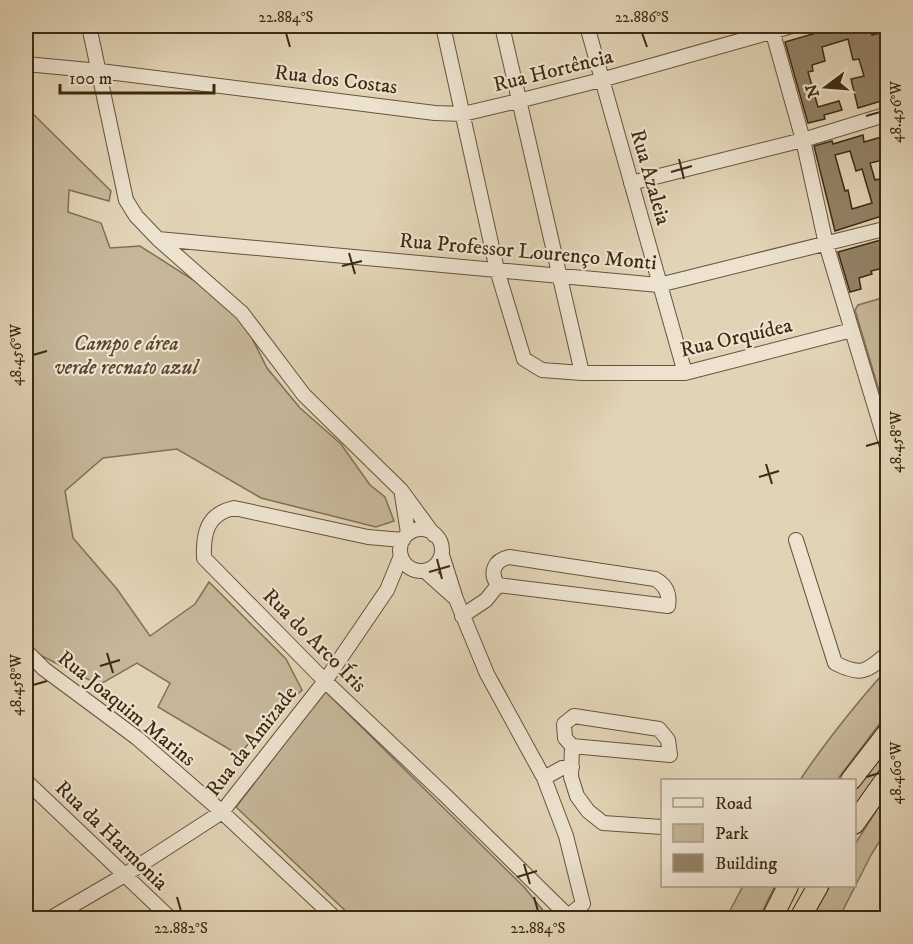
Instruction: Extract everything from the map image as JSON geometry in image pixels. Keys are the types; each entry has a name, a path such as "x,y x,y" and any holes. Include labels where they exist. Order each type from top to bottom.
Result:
{"highway":[{"path":"852,779 888,732"},
{"path":"856,823 888,776"},
{"path":"772,918 787,887"},
{"path":"800,918 817,887"}],"street":[{"path":"89,26 126,200 136,216 158,239 242,313 304,395 401,490 439,542 462,616 487,674 544,778 552,772 572,767"},
{"path":"443,26 497,270"},
{"path":"502,26 582,373"},
{"name":"Rua Azaleia","path":"587,26 685,374"},
{"name":"Rua Hortência","path":"463,114 601,80 772,28 792,26"},
{"path":"772,28 802,140 826,243 888,450"},
{"name":"Rua dos Costas","path":"26,64 100,71 435,113 463,114"},
{"path":"631,183 802,140 888,114"},
{"name":"Rua Professor Lourenço Monti","path":"158,239 659,285 888,228"},
{"name":"Rua Orquídea","path":"497,270 524,359 542,370 582,373 685,374 852,330"},
{"path":"401,490 406,536 400,549 404,562 420,571 456,599"},
{"name":"Rua do Arco Íris","path":"406,536 368,537 234,508 222,511 209,525 204,538 204,558 325,681 568,916 584,904 566,836 544,778"},
{"path":"406,536 420,529 429,530 434,535"},
{"path":"796,540 836,663 851,671 869,669 888,653"},
{"path":"420,571 434,567 442,555"},
{"name":"Rua da Amizade","path":"51,918 123,876 222,812 325,681 387,590 401,556"},
{"path":"509,557 655,579 666,587 669,600 668,606 498,585 494,576 496,565 509,557"},
{"name":"Rua da Amizade","path":"387,590 420,571"},
{"path":"462,616 486,600 498,585"},
{"name":"Rua Joaquim Marins","path":"26,651 44,669 137,738 222,812 335,918"},
{"path":"572,746 670,755 668,740 659,729 574,716 564,724 565,738 572,746 571,777 577,796 588,812 603,823 661,827"},
{"name":"Rua da Harmonia","path":"26,780 123,876 170,918"}],"green space":[{"name":"Campo e área verde recnato azul","path":"26,107 111,191 109,201 69,190 68,212 101,223 110,248 140,246 237,308 267,368 300,408 341,444 370,485 385,497 394,521 376,527 261,498 177,449 103,458 65,491 73,538 117,589 150,636 195,604 209,582 286,659 302,690 267,722 239,755 158,707 170,683 137,663 99,685 26,648"},
{"path":"887,287 887,399 882,401 855,310 858,305 882,298 880,289"},
{"path":"887,669 887,714 838,779 801,779 820,751"},
{"path":"325,691 525,888 549,918 353,918 236,807"},
{"path":"887,742 887,764 856,810 856,785"},
{"path":"887,794 887,829 856,885 856,842"},
{"path":"742,887 774,887 759,918 726,918"},
{"path":"829,887 855,887 839,918 812,918"}],"building":[{"path":"840,26 870,26 872,35 888,31 888,99 858,108 851,79 864,76 859,59 853,60 848,39 822,47 825,61 812,65 813,71 808,72 818,107 839,101 842,110 824,115 825,119 808,123 785,42"},
{"path":"863,135 864,142 888,135 888,159 870,163 875,180 888,177 888,214 835,231 814,146 832,141 833,144","holes":["850,151 856,171 862,169 872,203 852,209 848,190 845,191 835,155"]},
{"path":"888,238 888,267 871,271 872,274 859,278 861,289 850,292 838,252"}]}
